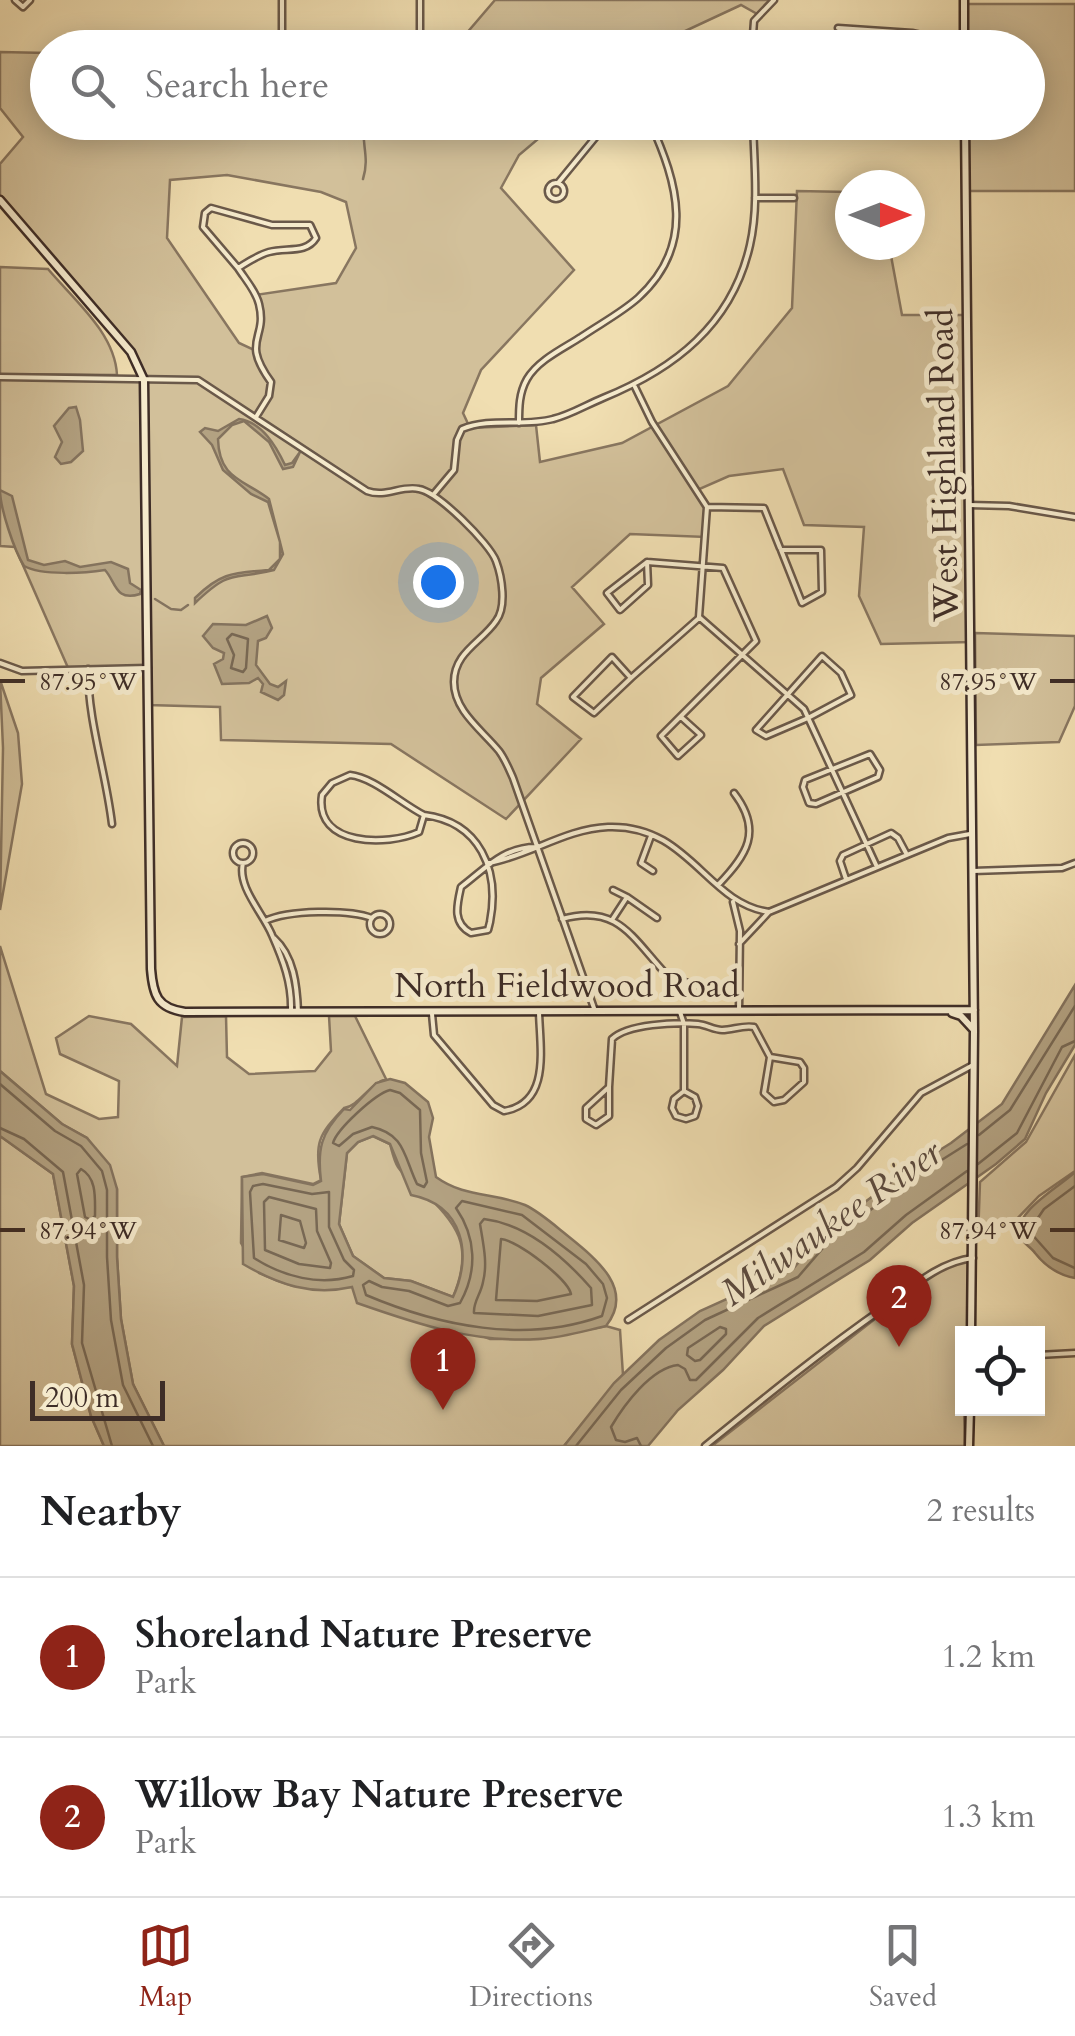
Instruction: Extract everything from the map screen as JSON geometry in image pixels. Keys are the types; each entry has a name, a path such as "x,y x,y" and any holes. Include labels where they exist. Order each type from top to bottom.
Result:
{"street":[{"path":"14,0 22,7 30,0"},
{"path":"282,0 282,30"},
{"path":"420,0 420,30"},
{"path":"753,30 754,21 774,0"},
{"path":"964,0 964,30"},
{"path":"838,28 863,30"},
{"path":"558,184 593,140"},
{"path":"519,423 521,392 532,371 641,296 661,268 674,240 678,211 673,176 658,140"},
{"path":"433,495 454,470 462,429 556,419 635,386 689,349 727,302 741,277 751,244 753,140"},
{"name":"West Highland Road","path":"965,140 974,987 971,1326"},
{"path":"755,198 794,198"},
{"path":"0,200 131,352 144,380 148,668 22,670 0,663"},
{"path":"238,268 265,253 306,248 314,244 315,230 302,223 272,225 218,208 205,213 203,227 258,299 260,317 254,354 270,382 269,396 256,418"},
{"path":"0,377 198,380 367,492 384,494 416,488 433,495 488,548 496,562 502,610 496,622 462,656 456,668 456,696 500,753 513,778 595,1011"},
{"path":"631,678 612,657 574,697 594,713 699,617 707,507 652,422 635,386"},
{"path":"969,505 1009,506 1075,517"},
{"path":"707,507 764,508 780,550 802,603 822,592 822,550 780,550"},
{"path":"647,562 648,585 620,610 607,593 647,562 723,568 756,641 661,736 678,756 701,735 682,717"},
{"path":"699,617 788,694 808,718 877,867"},
{"path":"822,656 841,673 850,695 808,718 766,736 756,730 822,656"},
{"name":"North Fieldwood Road","path":"148,668 152,989 169,1010 974,1010"},
{"path":"88,669 88,706 112,824"},
{"path":"870,754 880,770 878,776 843,792 816,804 809,802 802,786 805,780 870,754"},
{"path":"424,815 423,826 410,836 369,842 335,829 321,804 325,789 332,782 350,775 363,776 396,801 424,815 451,820 463,829 489,863 488,930 470,933 460,927 458,920 461,887 489,863 590,829 614,827 651,836 683,852 733,900 769,912"},
{"path":"718,885 741,861 749,837 743,805 734,793"},
{"path":"846,879 840,858 866,844 894,834 906,854"},
{"path":"739,944 769,912 906,854 956,835 972,834"},
{"path":"651,836 640,863 653,871"},
{"path":"241,843 253,852 243,863 233,855 241,843"},
{"path":"243,863 243,881 281,944 294,990 294,1012"},
{"path":"973,871 1062,868 1075,863"},
{"path":"613,890 657,918"},
{"path":"612,920 627,897"},
{"path":"733,900 740,932 739,1012"},
{"path":"265,921 290,914 358,914 372,918"},
{"path":"377,914 387,916 387,932 374,933 370,928 372,918 377,914"},
{"path":"562,919 589,914 612,920 622,924 656,964 676,980 701,986 739,986"},
{"path":"941,1010 961,1016 974,1030"},
{"path":"432,1012 434,1036 493,1105 504,1111 519,1108 536,1090 540,1075 539,1012"},
{"path":"684,1012 684,1091"},
{"path":"609,1087 586,1108 586,1119 596,1126 609,1116 610,1049 619,1032 663,1024 724,1030 754,1027 770,1057 764,1093 774,1102 784,1100 804,1082 804,1068 800,1062 770,1057"},
{"path":"628,1320 836,1187 921,1093 973,1065"},
{"path":"684,1091 695,1098 698,1106 694,1116 686,1120 676,1116 672,1108 674,1099 684,1091"},
{"path":"706,1446 815,1356 919,1282 947,1264 973,1258"},
{"path":"1045,1354 1075,1353"},
{"path":"969,1446 970,1416"}],"shaded area":[{"path":"495,0 774,0 759,15 741,5 687,30 469,30"},
{"path":"964,4 1075,4 1075,191 966,191 965,140 1045,140 1045,30 965,30"},
{"path":"0,52 30,53 30,140 537,140 519,155 501,188 574,270 481,370 463,413 470,428 536,425 540,462 622,443 728,386 792,308 797,191 835,192 835,260 892,260 902,315 967,315 971,642 881,644 859,596 864,527 804,525 783,469 729,476 697,490 707,507 706,537 630,534 572,587 604,624 541,678 537,704 581,739 506,819 391,744 221,740 220,707 148,705 147,668 69,670 15,547 0,546 0,377 143,380 138,364 0,200 0,164 23,137 0,108","holes":["227,175 321,192 346,202 356,248 336,283 255,295 260,317 254,350 239,343 167,238 170,180"]},
{"path":"0,267 48,269 101,331 115,360 117,375 0,374"},
{"path":"975,633 1075,636 1075,706 1059,742 976,745"},
{"path":"0,680 18,733 22,784 0,910 3,748"},
{"path":"0,946 46,1094 99,1119 118,1117 119,1081 60,1054 56,1038 89,1016 131,1024 177,1066 182,1017 226,1016 227,1057 249,1074 315,1071 331,1051 329,1016 355,1016 386,1079 344,1108 323,1133 318,1149 321,1180 313,1184 262,1173 242,1177 241,1243 259,1273 293,1286 353,1287 490,1339 541,1339 606,1326 620,1330 623,1375 564,1446 164,1446 133,1384 121,1319 117,1189 87,1138 62,1124 0,1071"},
{"path":"1075,1055 1075,1171 1039,1196 1012,1224 978,1238 980,1182 1026,1142"},
{"path":"0,1136 53,1174 74,1286 72,1344 91,1416 104,1446 0,1446"},
{"path":"373,1136 390,1144 400,1170 444,1213 459,1237 462,1263 453,1297 411,1281 384,1278 353,1256 339,1224 347,1153 358,1142"},
{"path":"970,1259 968,1326 955,1326 955,1416 964,1416 965,1446 712,1446 934,1273"}],"water":[{"path":"76,407 83,451 71,462 61,464 55,457 62,442 54,426 69,408"},
{"path":"239,419 255,425 261,430 285,465 292,463 300,452 293,467 283,469 269,442 244,421 232,425 218,439 219,452 228,470 269,499 280,541 268,502 251,494 223,470 212,445 200,432 205,428 218,431"},
{"path":"0,490 12,496 28,560 44,565 65,561 80,567 111,562 128,569 130,583 141,590 140,594 121,593 105,570 53,572 24,566 8,529"},
{"path":"280,542 283,554 274,570 225,580 195,603 204,589 221,579 269,570 280,559"},
{"path":"267,616 272,628 266,638 258,641 256,665 270,684 278,687 286,681 284,695 278,700 261,692 263,684 258,678 249,683 222,684 214,664 223,659 224,653 213,648 203,636 213,624 246,625"},
{"name":"Milwaukee River","path":"1075,985 1075,1045 1046,1093 1025,1139 912,1223 870,1260 764,1326 678,1410 648,1446 564,1446 614,1383 659,1340 700,1311 793,1269 822,1234 1002,1104"},
{"path":"0,1071 62,1124 87,1138 110,1165 117,1189 121,1319 133,1384 164,1446 104,1446 91,1416 72,1344 74,1286 53,1174 0,1136"},
{"path":"390,1079 405,1083 428,1102 433,1118 429,1137 436,1177 468,1192 530,1208 597,1262 607,1273 616,1298 606,1326 538,1339 468,1335 357,1303 352,1287 296,1287 243,1264 242,1177 263,1174 313,1185 321,1181 320,1150 330,1126 376,1083","holes":["373,1136 390,1144 411,1195 442,1209 459,1234 462,1264 453,1297 411,1281 384,1278 353,1256 339,1224 347,1153 358,1142"]},
{"path":"1075,1172 1075,1278 1044,1262 1021,1238 1019,1227 1039,1200"}],"waterway":[{"path":"363,179 364,140"},
{"path":"155,599 171,609 181,610 188,605"}],"place":[{"name":"Willow Bay Nature Preserve","path":"899,1347"},
{"name":"Shoreland Nature Preserve","path":"443,1410"}]}
